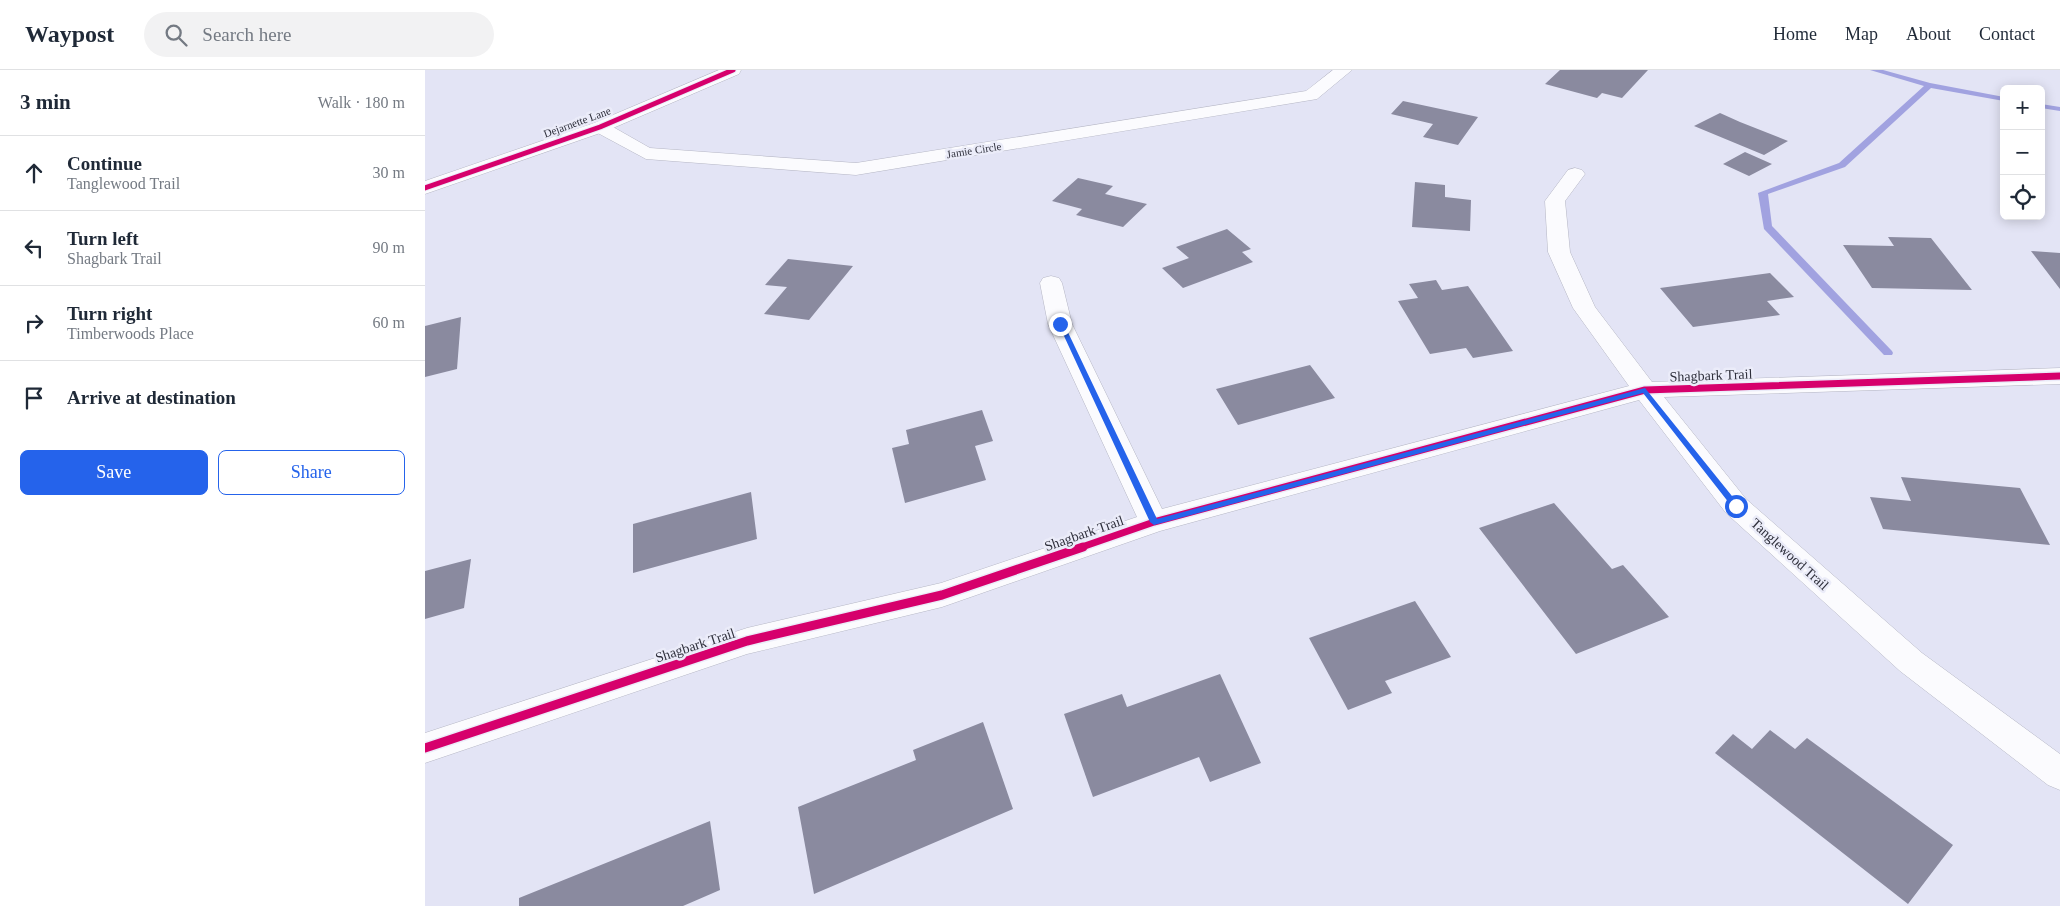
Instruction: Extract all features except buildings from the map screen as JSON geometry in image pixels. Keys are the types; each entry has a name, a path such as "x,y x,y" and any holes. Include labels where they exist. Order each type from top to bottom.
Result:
{"street":[{"name":"Dejarnette Lane","path":"425,188 600,127 733,70"},
{"name":"Jamie Circle","path":"600,127 646,153 856,169 1311,95 1344,70"},
{"name":"Tanglewood Trail","path":"1575,174 1555,201 1559,252 1584,308 1645,390 1736,506 1911,662 2060,774"},
{"path":"1051,283 1060,324 1154,522"},
{"name":"Shagbark Trail","path":"425,748 747,641 942,595 1154,522 1645,390 2060,376"}],"waterway":[{"path":"1874,70 1929,85"},
{"path":"1888,353 1767,227 1763,193 1842,165 1929,85"},
{"path":"1929,85 2000,98"},
{"path":"2045,107 2060,109"}],"cycle path":[{"path":"425,188 600,127 733,70"},
{"path":"425,748 747,641 942,595 1154,522 1645,390 2060,376"}],"route":[{"path":"1060,324 1154,522 1645,390 1736,506"}]}
